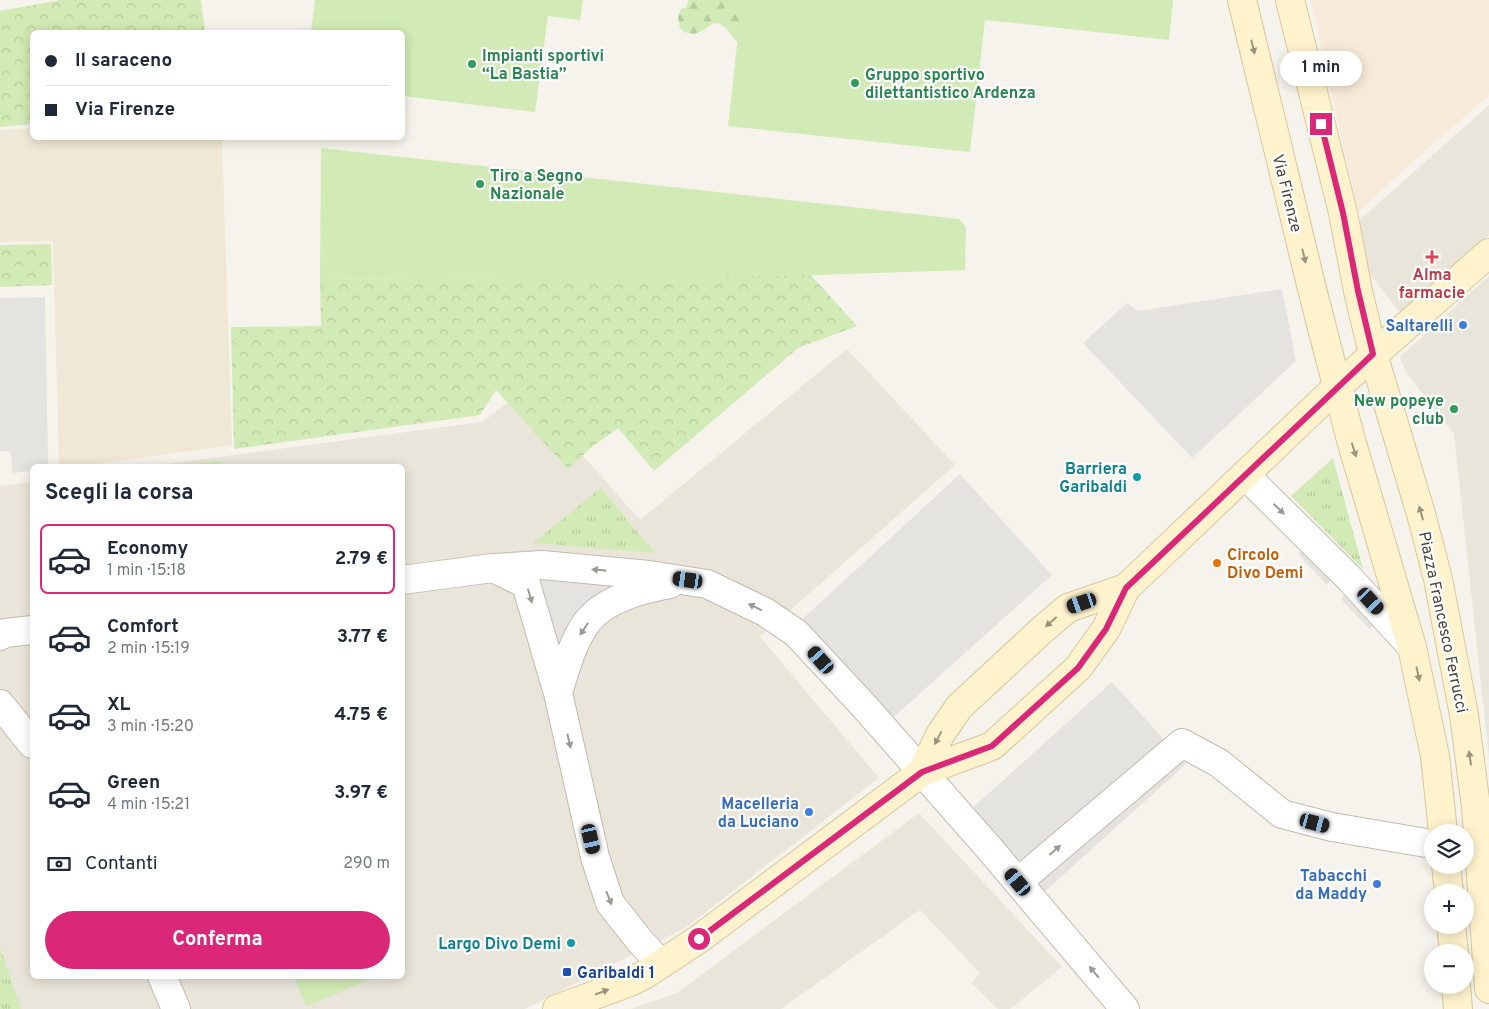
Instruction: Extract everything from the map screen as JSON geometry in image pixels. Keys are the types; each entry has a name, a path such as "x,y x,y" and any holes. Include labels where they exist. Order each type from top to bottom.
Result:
{"main road":[{"name":"Via Firenze","path":"1242,0 1337,386"},
{"path":"1290,0 1343,213 1358,291 1373,354"},
{"path":"557,1009 630,982 661,964 699,939 922,772 992,746 1078,668 1106,629 1126,588 1337,386 1489,253"},
{"name":"Piazza Francesco Ferrucci","path":"1373,354 1421,514 1438,580 1482,806 1489,989"},
{"path":"1337,386 1351,440 1412,646 1435,756 1442,824"},
{"path":"922,772 940,735 958,707 1042,630 1068,608 1126,588"},
{"path":"1457,994 1458,1009"}],"street":[{"path":"1244,475 1349,578 1412,646"},
{"path":"405,580 493,568 542,564 688,580 707,584 784,623 796,633 922,772 1126,1009"},
{"path":"493,568 526,584 558,694 595,857 610,903 661,964"},
{"path":"558,694 572,650 593,616 612,603 632,594 649,588 688,580"},
{"path":"0,636 6,633 30,630"},
{"path":"0,704 30,742"},
{"path":"1018,882 1182,743 1219,763 1282,814 1332,827 1424,843"},
{"path":"163,979 176,1009"}],"shaded area":[{"path":"1311,0 1489,0 1489,95 1358,212"},
{"path":"1489,105 1489,235 1401,314 1369,273 1363,274 1352,227"},
{"path":"30,128 30,140 222,140 232,445 95,464 59,464 53,241 0,242 0,130"},
{"path":"1489,276 1489,757 1454,434 1405,371 1400,357"},
{"path":"1282,289 1296,361 1192,458 1083,343 1127,303 1138,311"},
{"path":"45,297 48,464 30,464 30,471 12,473 11,452 0,451 0,298"},
{"path":"847,349 955,465 760,637 879,778 685,928 525,1009 0,1009 0,486 30,482 30,979 405,979 405,464 166,464 482,422 525,390 640,520"},
{"path":"960,474 1052,575 886,724 797,624"},
{"path":"1304,550 1332,579 1327,585 1298,554"},
{"path":"550,570 630,579 556,654 539,589"},
{"path":"1346,594 1374,625 1369,629 1341,599"},
{"path":"1112,682 1186,764 1041,895 967,813"},
{"path":"919,813 1062,967 1010,1009 998,1009 971,983 980,973 920,910 781,1009 631,1009 677,993"}],"green space":[{"path":"61,0 201,0 205,30 30,30 30,124 0,127 0,11"},
{"name":"Impianti sportivi “La Bastia”","path":"315,0 583,0 580,20 548,16 535,112 405,96 405,30 311,30"},
{"path":"688,0 773,0 739,44 725,27 718,23 712,24 695,34 684,32 680,28 678,17 681,9 687,7"},
{"name":"Gruppo sportivo dilettantistico Ardenza","path":"742,0 1173,0 1169,40 985,20 970,152 728,126"},
{"name":"Tiro a Segno Nazionale","path":"321,148 959,219 966,227 965,270 787,276 320,280"},
{"path":"51,244 52,285 0,287 0,245"},
{"path":"811,275 857,326 798,348 654,471 618,428 592,447 568,469 496,390 480,415 234,449 231,327 321,326 320,280"},
{"path":"1333,458 1363,569 1291,496"},
{"path":"220,461 221,464 194,464"},
{"path":"601,488 655,553 533,543"},
{"path":"0,947 21,1009 0,1009"},
{"path":"294,979 370,979 306,1007"}],"place":[{"name":"Impianti sportivi “La Bastia”","path":"472,64"},
{"name":"Gruppo sportivo dilettantistico Ardenza","path":"855,83"},
{"name":"Tiro a Segno Nazionale","path":"480,184"},
{"name":"Alma farmacie","path":"1432,257"},
{"name":"Saltarelli","path":"1463,325"},
{"name":"New popeye club","path":"1454,409"},
{"name":"Barriera Garibaldi","path":"1137,477"},
{"name":"Circolo Divo Demi","path":"1217,563"},
{"name":"Macelleria da Luciano","path":"809,812"},
{"name":"Tabacchi da Maddy","path":"1377,884"},
{"name":"Largo Divo Demi","path":"571,943"},
{"name":"Garibaldi 1","path":"567,972"}],"route":[{"path":"699,939 922,772 992,746 1078,668 1106,629 1126,588 1337,386 1373,354 1358,291 1343,213 1321,124"}]}
